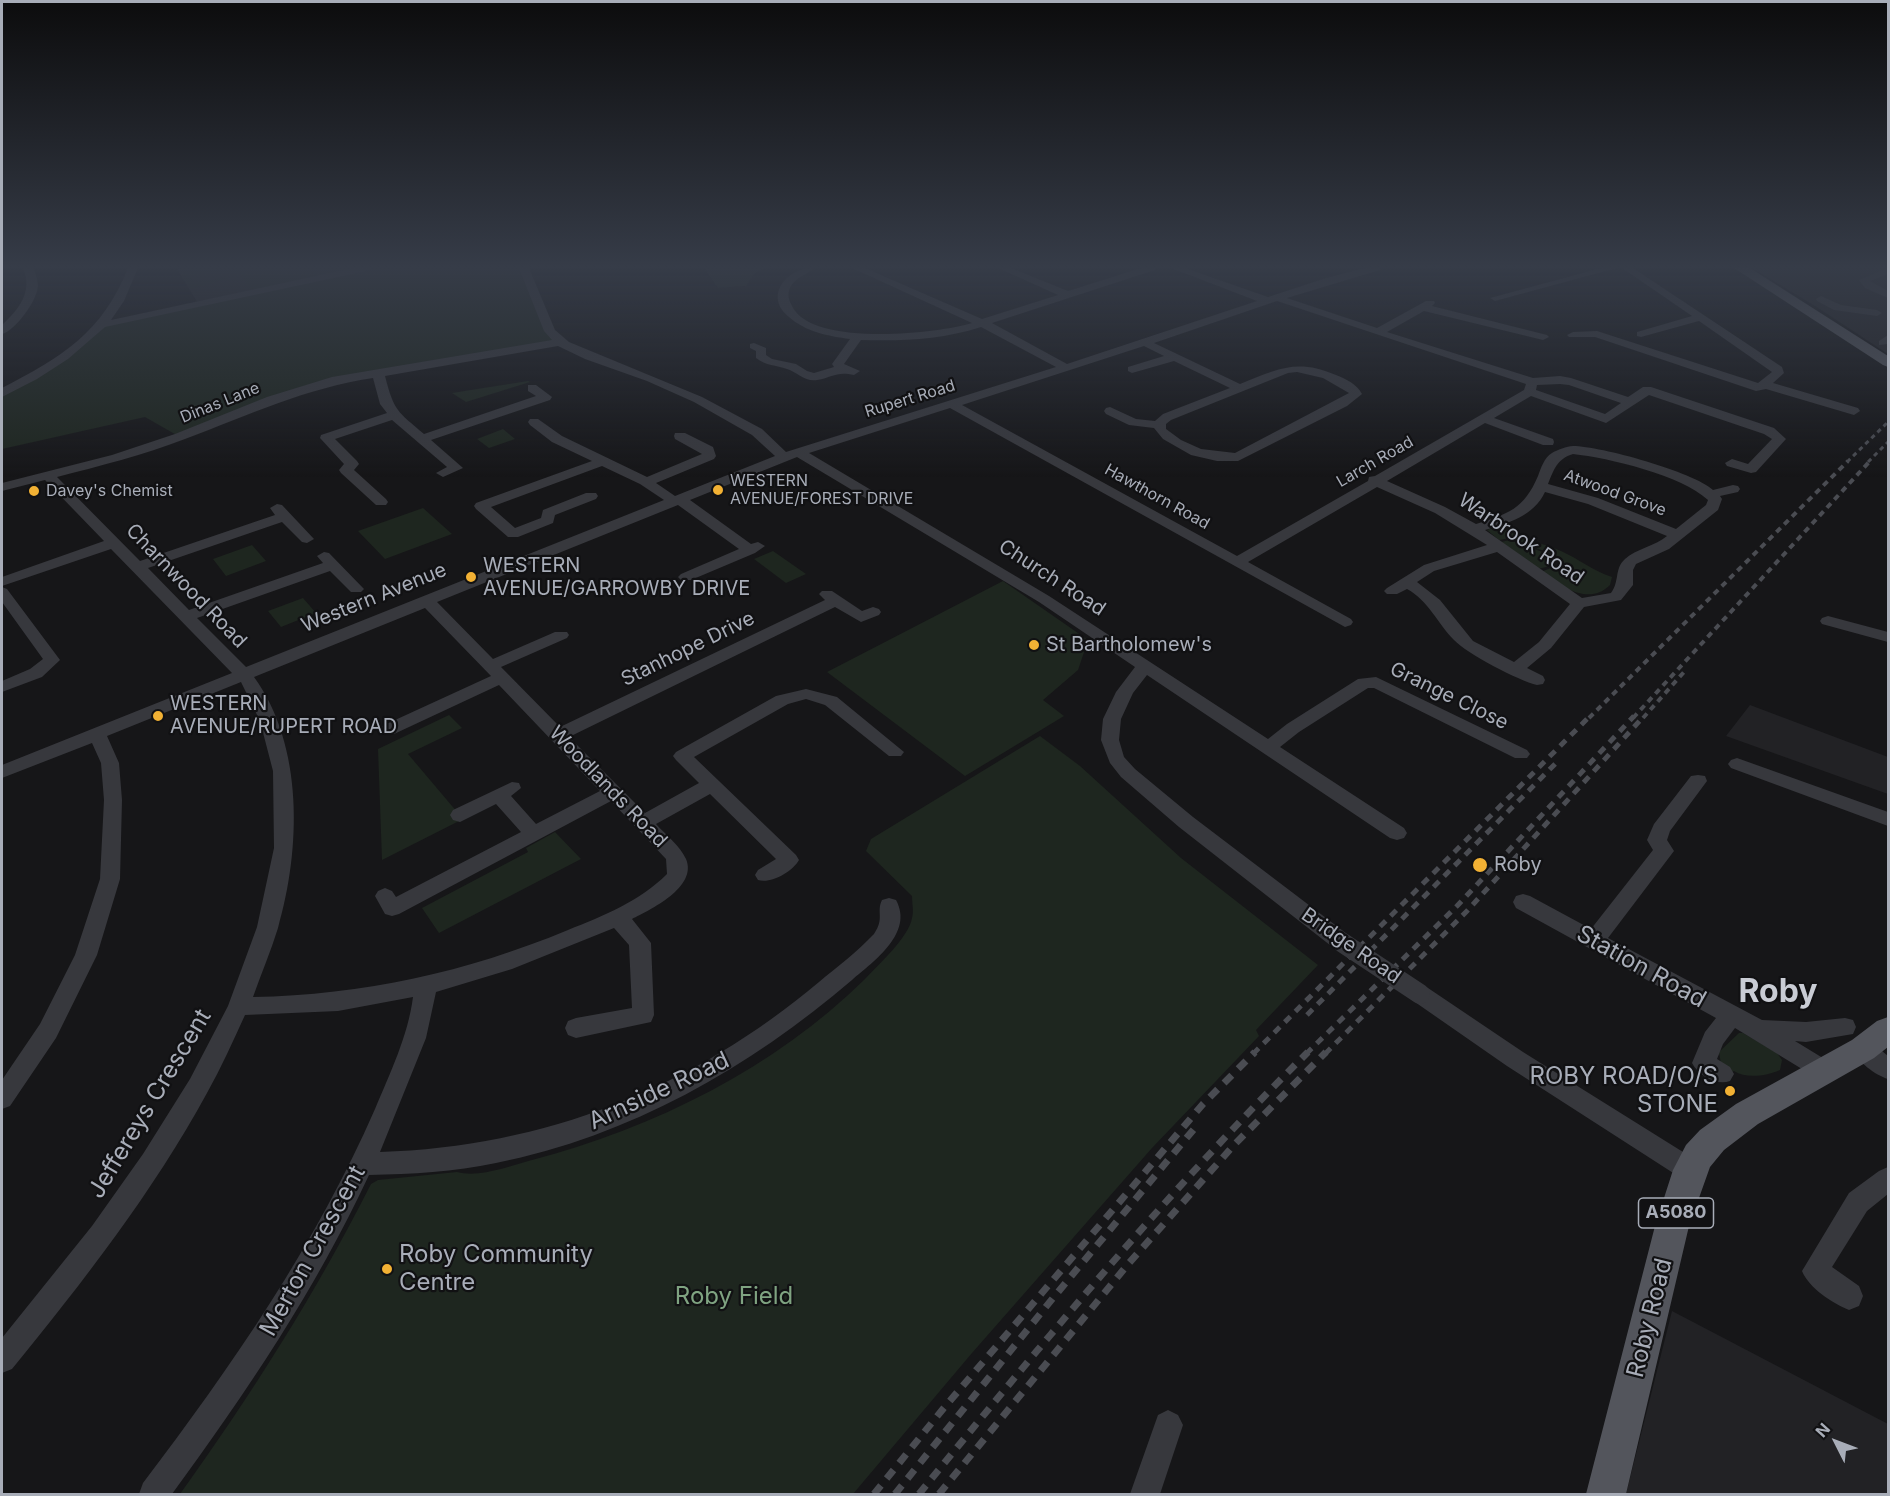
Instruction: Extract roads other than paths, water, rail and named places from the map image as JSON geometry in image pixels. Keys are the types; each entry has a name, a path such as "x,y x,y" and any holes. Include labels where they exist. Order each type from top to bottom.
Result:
{"main road":[{"path":"1850,338 1888,362"},
{"name":"Roby Road","path":"1606,1494 1672,1226 1690,1170 1698,1156 1712,1140 1747,1114 1871,1044"}],"street":[{"path":"4,390 62,357 84,338"},
{"path":"556,338 560,342"},
{"path":"841,368 839,362 856,338"},
{"path":"872,338 913,338"},
{"path":"1010,338 1066,368"},
{"name":"Rupert Road","path":"790,454 1157,338"},
{"path":"1394,338 1531,387 1606,419 1647,390"},
{"path":"1608,338 1750,386 1761,388 1778,373 1778,369 1730,338"},
{"name":"Dinas Lane","path":"2,487 117,458 180,437 302,389 378,372 535,348 560,342"},
{"name":"Church Road","path":"560,342 686,394 978,557 1146,665 1397,833"},
{"path":"1144,342 1240,388"},
{"path":"754,346 762,350 760,356 769,362 792,366 803,374 815,377 841,368 854,370"},
{"path":"1132,369 1174,357"},
{"path":"1285,358 1293,369"},
{"path":"1293,369 1326,376 1349,386 1356,394 1238,457 1224,458 1203,454 1169,437 1160,430 1159,425 1167,417 1293,369"},
{"path":"378,372 386,403 394,415 456,468 442,473"},
{"path":"1531,387 1560,380 1630,402"},
{"path":"1765,385 1854,411"},
{"path":"1634,386 1769,431 1780,439 1751,469 1732,463"},
{"name":"Larch Road","path":"1238,562 1374,480 1485,419 1531,387"},
{"path":"423,440 546,397 532,388"},
{"name":"Hawthorn Road","path":"951,404 1345,622"},
{"path":"1110,411 1133,422 1159,425"},
{"path":"381,502 346,470 352,464 326,438 394,415"},
{"path":"1485,419 1548,442"},
{"path":"534,422 557,439 646,482 755,547 686,577"},
{"path":"646,482 709,456 708,450 681,436"},
{"path":"1474,529 1516,514 1531,502 1547,467 1557,455 1568,451 1581,450 1605,454 1695,483 1712,494 1715,499 1713,507 1664,546 1631,561 1625,570 1625,585 1616,597 1579,603 1545,645 1516,669"},
{"name":"Western Avenue","path":"2,772 790,454"},
{"path":"591,496 548,513 548,520 513,534 481,506 603,461"},
{"name":"Charnwood Road","path":"48,476 244,675"},
{"name":"Warbrook Road","path":"1374,480 1440,510 1474,529 1579,603"},
{"name":"Atwood Grove","path":"1540,486 1593,501 1677,535"},
{"path":"1712,494 1733,489"},
{"path":"138,567 281,512 307,539"},
{"path":"2,582 114,543"},
{"path":"1497,547 1440,563 1399,587 1429,596 1459,637 1467,644 1537,680"},
{"path":"187,616 327,560 356,589"},
{"path":"2,592 52,660 36,674 2,687"},
{"name":"Stanhope Drive","path":"558,735 832,597 861,617 873,612"},
{"name":"Woodlands Road","path":"239,1006 316,1005 372,996 425,985 532,954 617,917 666,889 678,873 676,857 427,601"},
{"path":"1828,621 1888,637"},
{"path":"388,730 561,635"},
{"name":"Bridge Road","path":"1146,665 1125,692 1112,719 1110,740 1116,759 1128,773 1186,822 1343,943 1515,1059 1690,1170"},
{"name":"Jeffereys Crescent","path":"2,1359 71,1276 141,1179 201,1081 239,1006 260,953 277,887 286,807 277,744 258,696 244,675"},
{"name":"Grange Close","path":"1269,747 1293,728 1364,683 1376,682 1521,754"},
{"path":"765,875 789,860 682,756 782,700 806,694 831,701 895,752"},
{"path":"2,1099 48,1031 86,955 110,879 113,800 110,763 97,734"},
{"path":"1737,764 1888,819"},
{"path":"1594,942 1664,851 1657,840 1661,829 1698,781"},
{"path":"643,823 711,785"},
{"path":"460,815 506,791 534,834"},
{"path":"385,896 392,908 613,792"},
{"name":"Station Road","path":"1523,902 1759,1030 1823,1070"},
{"name":"Arnside Road","path":"362,1164 437,1161 501,1150 584,1127 670,1092 760,1040 828,989 885,933 893,922 893,914 889,906"},
{"path":"576,1028 643,1015 640,943 617,917"},
{"name":"Merton Crescent","path":"154,1494 212,1416 277,1320 327,1234 387,1111 422,1017 425,985"},
{"path":"1722,1074 1704,1063 1713,1039 1731,1016"},
{"name":"Station Road","path":"1759,1030 1806,1032 1871,1044"},
{"path":"1849,1296 1815,1271 1858,1202 1888,1179"},
{"path":"1145,1494 1168,1425"}],"railway":[{"path":"1847,462 1888,422"},
{"path":"1868,462 1888,442"},
{"path":"1589,718 1848,461"},
{"path":"1633,718 1870,461"},
{"path":"1643,718 1684,672"},
{"path":"1253,1054 1590,716"},
{"path":"1307,1053 1457,906 1634,716"},
{"path":"1325,1054 1467,911 1644,716"},
{"path":"1307,1015 1558,761"},
{"path":"939,1494 1129,1263 1234,1145 1326,1052"},
{"path":"919,1494 1012,1380 1156,1213 1307,1053"},
{"path":"874,1494 943,1409 1203,1104 1253,1054"},
{"path":"895,1494 1053,1298 1199,1123"}],"place":[{"name":"WESTERN AVENUE/FOREST DRIVE","path":"718,490"},
{"name":"Davey's Chemist","path":"34,491"},
{"name":"WESTERN AVENUE/GARROWBY DRIVE","path":"471,577"},
{"name":"St Bartholomew's","path":"1034,645"},
{"name":"WESTERN AVENUE/RUPERT ROAD","path":"158,716"},
{"name":"Roby","path":"1480,865"},
{"name":"ROBY ROAD/O/S STONE","path":"1730,1091"},
{"name":"Roby Community Centre","path":"387,1269"}],"district":[{"name":"Roby","path":"1778,992"}],"park label":[{"name":"Roby Field","path":"734,1297"}]}
